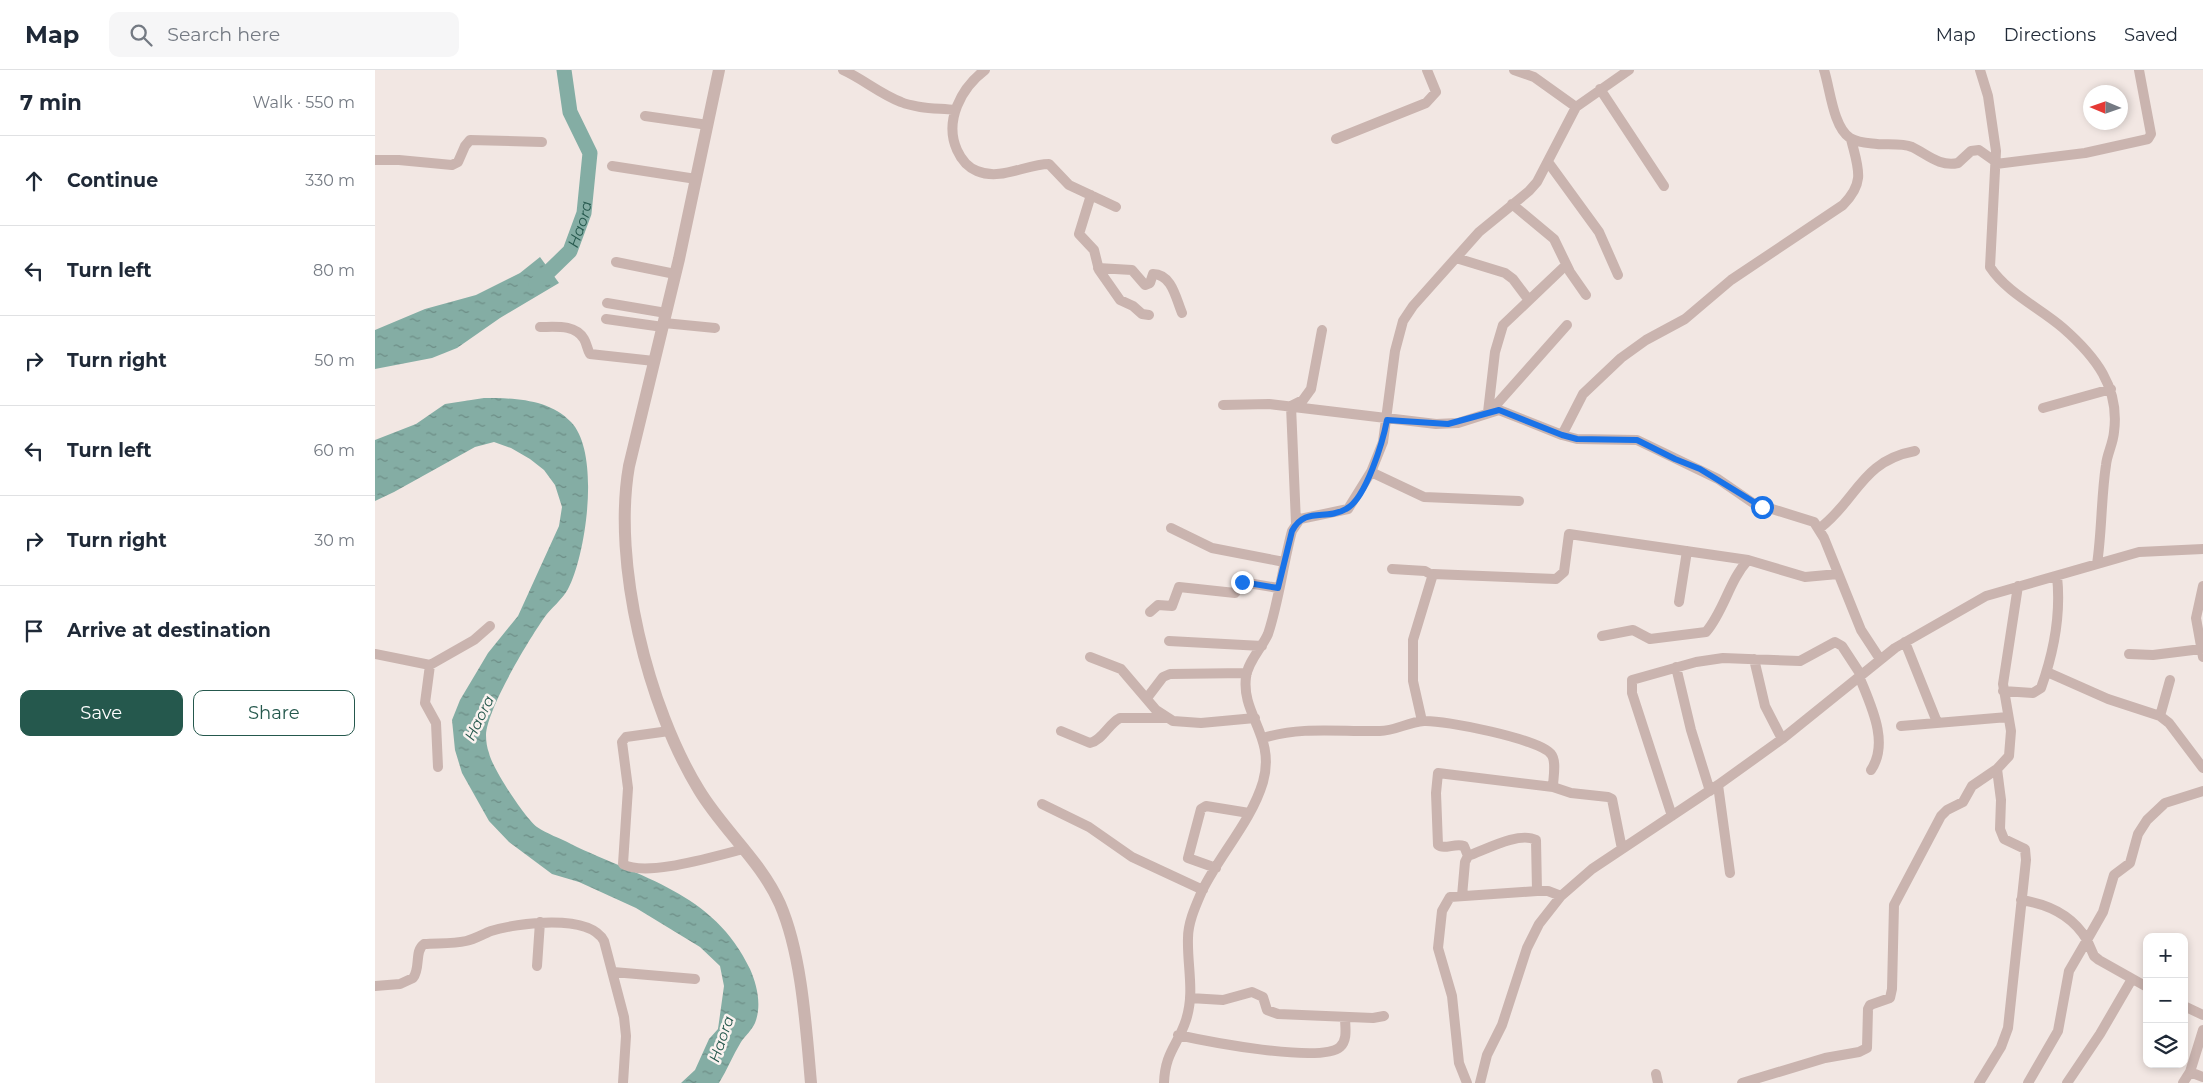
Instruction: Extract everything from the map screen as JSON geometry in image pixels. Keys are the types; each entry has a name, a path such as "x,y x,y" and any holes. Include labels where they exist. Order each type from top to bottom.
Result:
{"street":[{"path":"719,70 697,180 625,494 624,535 643,647 657,700 669,731 700,791 770,885 787,924 795,956 811,1083"},
{"path":"843,70 863,79 901,102 912,106 955,110"},
{"path":"985,70 965,89 955,110 951,126 953,140 963,161 977,171 996,174 1049,164 1069,185 1116,207"},
{"path":"1336,139 1426,103 1436,92 1427,70"},
{"path":"1514,70 1534,77 1576,107"},
{"path":"1296,523 1306,517 1328,515 1348,509 1371,472 1383,442 1395,351 1403,321 1413,306 1479,232 1533,186 1548,162 1576,107 1629,70"},
{"path":"1562,435 1583,394 1621,358 1646,340 1685,319 1731,280 1843,205 1854,194 1859,184 1859,172 1851,139 1841,127 1835,111 1825,70"},
{"path":"1980,70 1991,111 1996,163 1990,267 2023,298 2083,346 2105,375 2111,389 2115,426 2106,464 2101,537 2097,564"},
{"path":"1851,139 1866,143 1910,146 1927,158 1944,163 1958,162 1971,151 1979,150 1996,163 2085,153 2148,139 2151,134 2139,70"},
{"path":"1600,89 1664,186"},
{"path":"645,116 709,125"},
{"path":"375,160 456,164 467,142 470,140 542,142"},
{"path":"1548,162 1579,202 1599,232 1618,275"},
{"path":"613,166 697,180"},
{"path":"1091,195 1079,234 1093,250 1098,268 1120,300 1135,308 1141,314 1149,315"},
{"path":"1513,204 1554,239 1567,265 1586,295"},
{"path":"1456,258 1505,273 1513,279 1528,299"},
{"path":"616,262 675,274"},
{"path":"1491,411 1495,352 1503,324 1567,265"},
{"path":"1098,268 1132,270 1145,285 1150,283 1153,274 1159,274 1170,284 1182,313"},
{"path":"607,303 664,321"},
{"path":"605,319 664,321 715,328"},
{"path":"1491,411 1567,325"},
{"path":"540,327 563,327 579,334 584,339 590,354 654,361"},
{"path":"1291,406 1303,400 1311,389 1322,330"},
{"path":"2043,408 2111,389"},
{"path":"1223,405 1259,404 1291,406 1387,420 1448,424 1491,411 1504,410 1562,435 1577,439 1637,440 1718,479 1753,503 1803,517 1814,522 1820,528 1861,630 1879,659"},
{"path":"1164,1083 1166,1061 1186,1020 1190,998 1189,928 1203,890 1249,814 1261,788 1267,762 1263,738 1246,688 1247,673 1262,646 1269,628 1284,562 1296,523 1291,406"},
{"path":"1820,528 1832,519 1869,472 1886,461 1915,451"},
{"path":"1371,472 1424,498 1519,501"},
{"path":"1171,528 1212,548 1284,562"},
{"path":"1392,569 1425,571 1432,575 1556,579 1564,572 1569,534 1748,560 1805,577 1838,574"},
{"path":"1480,1083 1487,1055 1502,1025 1530,942 1539,924 1561,896 1592,869 1714,788 1782,739 1879,659 1986,596 2146,551 2203,548"},
{"path":"1679,602 1687,551"},
{"path":"1602,636 1633,630 1650,638 1706,632 1714,623 1738,571 1748,560"},
{"path":"1422,721 1413,681 1413,640 1432,575"},
{"path":"2003,691 2037,692 2041,688 2047,672 2059,604 2057,576"},
{"path":"1150,612 1158,605 1172,606 1179,587 1235,593 1242,582 1278,588"},
{"path":"1741,1083 1825,1058 1859,1052 1867,1048 1868,1009 1870,1006 1890,998 1893,988 1893,915 1899,894 1941,816 1947,810 1963,802 1972,786 1997,769 2009,756 2011,749 2003,691 2018,586"},
{"path":"2129,654 2202,653 2196,618 2203,586"},
{"path":"375,654 430,665 473,640 490,626"},
{"path":"1169,642 1262,646"},
{"path":"1672,816 1630,682 1639,676 1676,667 1723,658 1800,661 1835,642 1842,646 1860,675 1878,733 1878,753 1871,770"},
{"path":"1905,642 1937,722"},
{"path":"1090,657 1121,669 1156,710 1166,718"},
{"path":"1754,659 1763,701 1782,739"},
{"path":"430,665 425,703 436,723 438,767"},
{"path":"1676,667 1691,730 1714,788 1730,873"},
{"path":"2047,672 2108,699 2160,716 2169,723 2203,768"},
{"path":"1147,698 1163,677 1170,674 1247,673"},
{"path":"2160,716 2170,680"},
{"path":"1901,726 2008,717"},
{"path":"1061,731 1094,743 1114,721 1120,718 1166,718 1183,723 1193,723 1255,718"},
{"path":"1263,738 1315,730 1385,731 1405,724 1422,721 1472,728 1545,749 1553,758 1553,787"},
{"path":"669,731 627,737 622,742 628,788 623,864 632,868 664,867 744,849"},
{"path":"1979,1083 2001,1047 2008,1028 2026,853 2023,847 2007,841 2002,835 2000,829 2001,800 1997,769"},
{"path":"1469,856 1464,846 1443,848 1438,845 1436,792 1438,773 1553,787 1571,793 1608,796 1612,799 1622,849"},
{"path":"2029,1083 2058,1031 2069,971 2103,912 2114,875 2130,863 2138,834 2147,820 2165,803 2203,792"},
{"path":"1042,804 1089,827 1132,857 1203,890"},
{"path":"1216,868 1188,858 1201,809 1206,806 1249,814"},
{"path":"1462,896 1465,862 1469,856 1506,841 1533,838 1537,847 1537,891"},
{"path":"1467,1083 1459,1063 1452,996 1438,948 1445,901 1450,897 1537,891 1561,896"},
{"path":"2021,900 2047,906 2064,915 2080,929 2099,960 2143,985"},
{"path":"537,966 540,922"},
{"path":"375,986 400,984 413,978 418,966 419,950 424,944 465,942 492,931 540,922 577,925 597,930 604,941 613,972 626,1036 623,1083"},
{"path":"613,972 695,979"},
{"path":"2067,1083 2100,1034 2132,979"},
{"path":"1190,998 1223,1000 1252,992 1263,997 1267,1010 1278,1014 1345,1018 1384,1016"},
{"path":"2188,1008 2203,1015"},
{"path":"1178,1035 1241,1047 1289,1052 1327,1051 1340,1047 1345,1041 1345,1018"},
{"path":"2183,1083 2190,1072 2203,1032"},
{"path":"2190,1072 2203,1077"}],"water":[{"path":"540,257 559,283 500,318 457,348 432,358 375,369 375,330 425,309 476,295 520,273"},
{"path":"484,398 531,401 562,414 571,422 580,437 586,456 588,479 585,529 575,573 566,593 544,618 528,642 509,675 493,709 486,735 491,760 525,814 537,827 673,890 717,922 735,943 753,975 757,988 758,1009 754,1026 741,1042 719,1083 681,1083 695,1070 709,1039 718,1029 724,986 720,966 700,947 636,908 579,882 552,874 509,842 489,821 462,773 455,750 452,720 460,700 488,653 518,616 559,526 562,507 555,485 544,470 511,448 494,442 475,447 375,501 375,440 416,424 445,404"}],"waterway":[{"name":"Haora","path":"536,284 570,251 584,213 590,153 570,112 564,70"}],"route":[{"path":"1242,582 1278,588 1292,531 1296,523 1300,519 1313,515 1328,515 1348,509 1371,472 1383,442 1387,420 1448,424 1470,419 1494,410 1504,410 1562,435 1577,439 1624,438 1637,440 1700,469 1718,479 1744,498 1762,507"}]}
